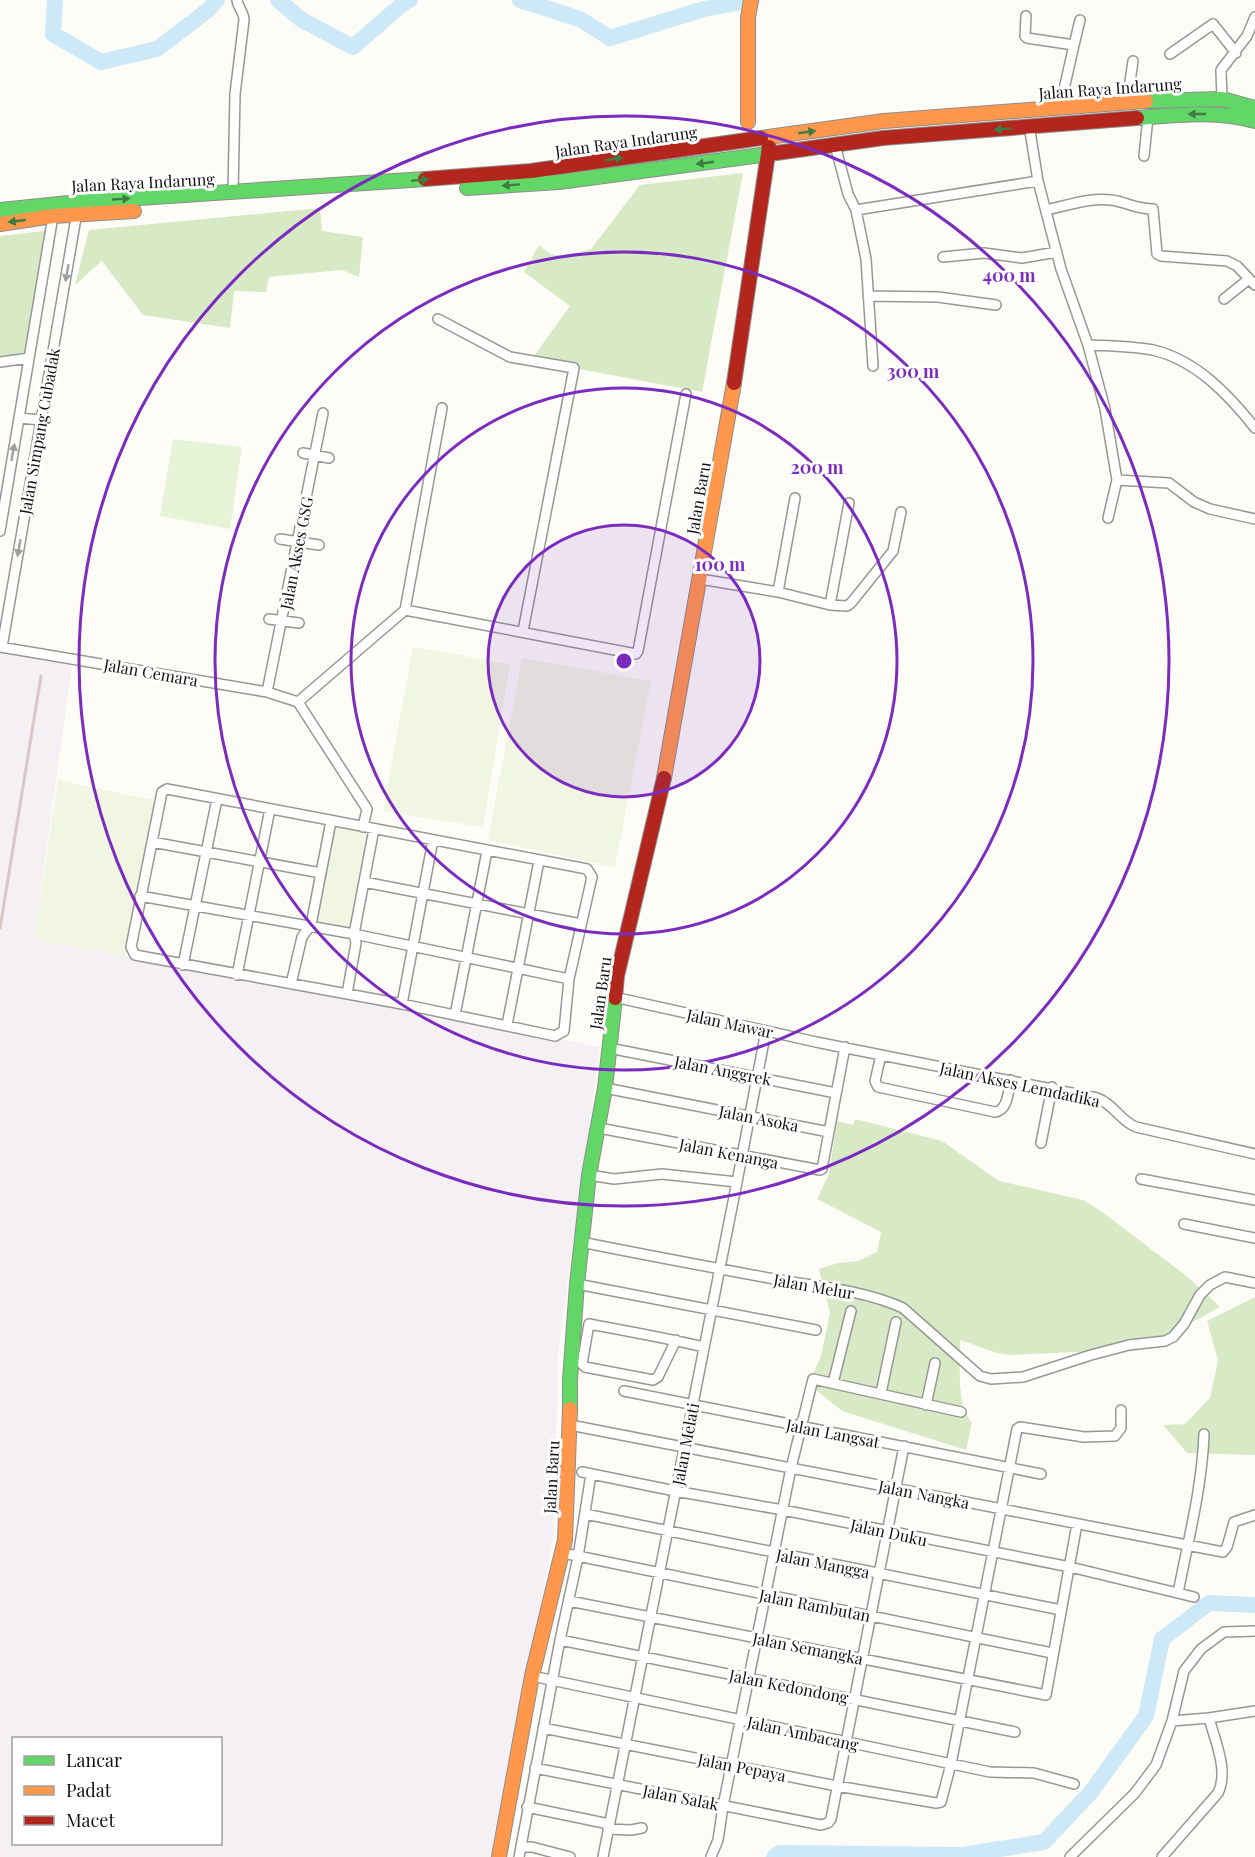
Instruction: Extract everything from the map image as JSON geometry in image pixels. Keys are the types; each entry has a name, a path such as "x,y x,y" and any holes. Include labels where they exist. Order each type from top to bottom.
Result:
{"main road":[{"path":"748,122 748,18 751,0"},
{"name":"Jalan Raya Indarung","path":"0,224 53,216 78,208 233,193 531,171 884,122 1167,99 1222,99 1255,108"},
{"name":"Jalan Raya Indarung","path":"0,210 61,203 78,208 546,183 883,138 1199,113 1241,117 1255,121"},
{"name":"Jalan Baru","path":"499,1857 532,1676 563,1553 570,1425 570,1380 577,1284 589,1175 605,1088 620,957 670,753 730,409 770,154 756,140"}],"street":[{"path":"233,193 235,94 244,20 237,0"},
{"path":"1026,16 1025,36 1027,38 1074,45"},
{"path":"1222,99 1221,70 1248,36 1255,17"},
{"path":"1060,107 1080,20"},
{"path":"1170,54 1213,24 1236,53"},
{"path":"1127,102 1133,61"},
{"path":"1028,110 1038,181 1061,268 1088,345 1105,409 1117,480 1108,518"},
{"path":"1144,156 1148,117"},
{"path":"748,122 756,140"},
{"path":"747,157 756,140"},
{"path":"747,157 756,140"},
{"path":"835,145 848,194 856,210 866,260 873,366"},
{"path":"856,210 1038,181"},
{"path":"1046,210 1110,199 1139,209 1153,209 1157,254 1227,261 1237,266 1252,282 1224,299"},
{"path":"53,216 61,203"},
{"name":"Jalan Simpang Cubadak","path":"1,647 78,208"},
{"name":"Jalan Simpang Cubadak","path":"0,531 53,216"},
{"path":"943,257 984,253 1022,258 1057,252"},
{"path":"868,296 938,297 996,304"},
{"path":"438,319 510,357 574,368 524,631"},
{"path":"1088,345 1131,347 1155,351 1178,359 1226,393 1255,428"},
{"path":"0,362 29,358"},
{"path":"405,610 524,631 632,654 638,651 686,394"},
{"path":"363,827 367,809 298,702 405,610 442,408"},
{"name":"Jalan Akses GSG","path":"267,692 323,413"},
{"path":"19,418 41,420"},
{"path":"303,453 329,458"},
{"path":"1117,480 1169,483 1194,502 1210,509 1255,519"},
{"path":"778,592 795,498"},
{"path":"830,605 849,503"},
{"path":"700,579 778,592 830,605 847,606 893,551 901,512"},
{"path":"280,539 320,545"},
{"path":"269,619 299,623"},
{"name":"Jalan Cemara","path":"1,647 267,692 298,702"},
{"path":"164,790 363,827 586,869 590,872 592,877 569,979 564,1031 555,1036 402,1004 183,965 135,955 132,952 140,896 164,790"},
{"path":"183,965 217,799"},
{"path":"237,975 270,809"},
{"path":"291,984 303,937 311,926 331,821"},
{"path":"347,994 356,943 354,934 374,829"},
{"path":"402,1004 433,840"},
{"path":"152,842 321,873"},
{"path":"455,1015 487,851"},
{"path":"507,1026 539,861"},
{"path":"364,882 581,924"},
{"path":"140,896 354,934 569,979"},
{"name":"Jalan Mawar","path":"614,997 845,1047"},
{"name":"Jalan Melati","path":"603,1857 766,1031"},
{"path":"829,1132 845,1047"},
{"name":"Jalan Akses Lemdadika","path":"845,1047 1052,1088 1105,1101 1126,1122 1136,1127 1255,1154"},
{"name":"Jalan Anggrek","path":"609,1048 836,1093"},
{"path":"881,1055 875,1081 878,1087 994,1112 1000,1112 1005,1106 1011,1080"},
{"name":"Jalan Asoka","path":"605,1088 829,1132"},
{"path":"1041,1143 1052,1088"},
{"name":"Jalan Kenanga","path":"599,1128 820,1170 823,1167 829,1132"},
{"path":"589,1175 614,1179 662,1174 737,1182"},
{"path":"1141,1179 1255,1200"},
{"path":"1184,1224 1255,1238"},
{"name":"Jalan Melur","path":"581,1242 846,1291 889,1302 903,1308 980,1376 991,1379 1023,1377 1091,1355 1173,1337 1184,1324 1200,1295 1210,1285 1225,1277 1255,1283"},
{"path":"577,1284 816,1330"},
{"path":"833,1383 851,1311"},
{"path":"881,1394 896,1322"},
{"path":"676,1340 658,1377 652,1380 585,1367 582,1364 589,1324 676,1340 704,1347"},
{"path":"926,1405 935,1363"},
{"path":"711,1857 718,1840 791,1468 813,1379 961,1412"},
{"name":"Jalan Langsat","path":"624,1391 1041,1474"},
{"path":"951,1764 1008,1467 1018,1427 1084,1437 1115,1436 1121,1428 1121,1410"},
{"name":"Jalan Nangka","path":"570,1425 1223,1552 1226,1551 1234,1522 1255,1515"},
{"path":"1178,1593 1198,1495 1204,1434"},
{"path":"837,1786 904,1446"},
{"name":"Jalan Duku","path":"585,1514 586,1473 1070,1567 1194,1597"},
{"path":"521,1852 585,1514"},
{"name":"Jalan Mangga","path":"585,1514 1061,1611"},
{"path":"1052,1653 1077,1524"},
{"name":"Jalan Rambutan","path":"563,1553 1052,1653"},
{"name":"Jalan Semangka","path":"569,1601 1046,1695 1052,1653"},
{"path":"1070,1857 1135,1793 1156,1765 1172,1721 1184,1671 1200,1649 1224,1632 1255,1631"},
{"name":"Jalan Kedondong","path":"561,1640 1015,1732"},
{"name":"Jalan Ambacang","path":"532,1676 1000,1774 1034,1773 1074,1785"},
{"path":"1172,1721 1255,1711"},
{"path":"1162,1857 1221,1787 1221,1761 1209,1718"},
{"name":"Jalan Pepaya","path":"546,1728 837,1786 936,1803 943,1800 951,1764"},
{"name":"Jalan Salak","path":"538,1769 821,1825 828,1823 831,1818 837,1786"},
{"path":"529,1808 631,1830 642,1828"},
{"path":"521,1852 532,1847 570,1857"}],"shaded area":[{"path":"0,649 73,658 34,939 600,1047 558,1353 554,1533 494,1857 0,1857"}],"green space":[{"path":"743,173 702,392 531,360 570,306 524,272 539,245 550,254 566,256 591,249 640,185"},
{"path":"320,208 322,231 363,237 359,277 342,270 269,277 266,292 234,291 230,328 143,315 102,261 75,285 89,230"},
{"path":"53,230 31,355 0,358 0,236"},
{"path":"173,439 242,447 230,529 160,516"},
{"path":"413,647 510,664 483,827 383,811"},
{"path":"522,658 651,681 615,867 488,840"},
{"path":"58,780 157,801 126,956 34,939"},
{"path":"332,827 368,833 349,930 314,923"},
{"path":"855,1119 942,1141 999,1181 1083,1200 1101,1211 1189,1278 1220,1307 1143,1349 1011,1355 997,1353 960,1340 961,1394 972,1423 966,1450 842,1411 809,1384 821,1356 830,1313 819,1269 838,1263 858,1261 877,1252 881,1232 817,1199 829,1174 837,1121 853,1125"},
{"path":"1255,1297 1255,1455 1187,1453 1163,1425 1185,1424 1210,1398 1218,1360 1207,1321"}],"waterway":[{"path":"55,0 53,34 101,62 157,49 208,10 217,0"},
{"path":"278,0 302,20 353,47 410,0"},
{"path":"520,0 580,19 610,38 704,9 752,0"},
{"path":"774,1857 780,1853 962,1855 1044,1842 1091,1792 1146,1716 1162,1639 1209,1603 1255,1605"}],"railway":[{"path":"0,928 41,676"}],"traffic: fast":[{"path":"1146,101 1222,99 1255,108"},
{"path":"1137,118 1211,114 1255,121"},
{"path":"467,188 559,182 776,153"},
{"path":"0,210 79,202 425,179"},
{"path":"570,1409 577,1284 589,1175 605,1088 615,998"}],"traffic: slow":[{"path":"748,122 748,18 751,0"},
{"path":"761,138 884,121 1146,101"},
{"path":"0,224 53,216 134,211"},
{"path":"664,778 734,383"},
{"path":"499,1857 532,1676 565,1540 570,1409"}],"traffic: jam":[{"path":"776,153 883,138 1137,118"},
{"path":"425,179 531,171 761,138"},
{"path":"734,383 769,147"},
{"path":"615,998 617,976 664,778"}]}
